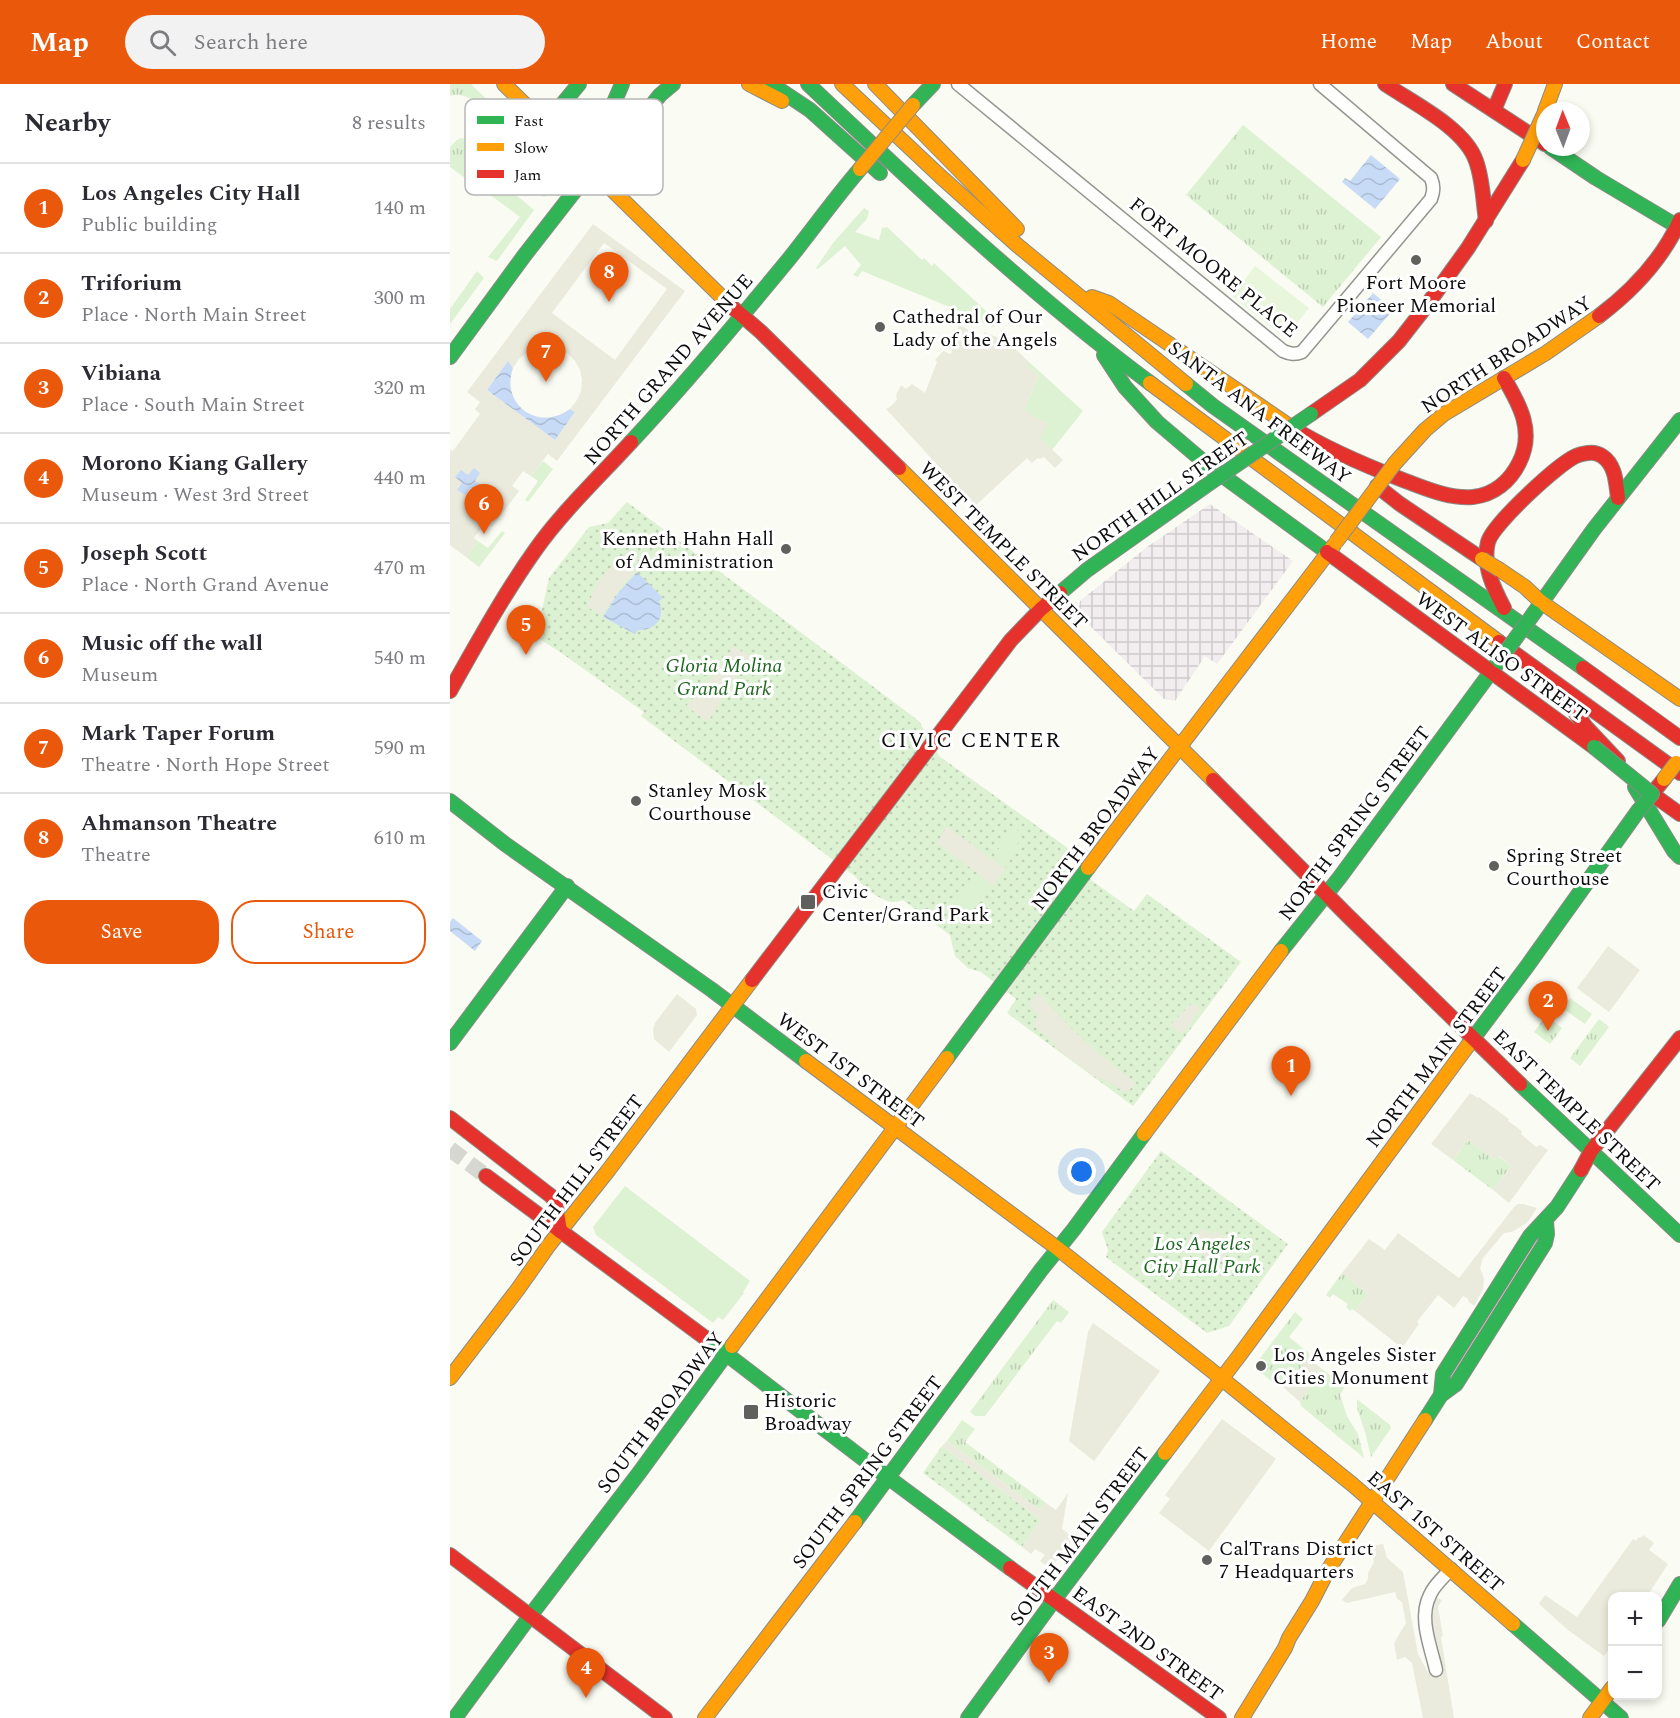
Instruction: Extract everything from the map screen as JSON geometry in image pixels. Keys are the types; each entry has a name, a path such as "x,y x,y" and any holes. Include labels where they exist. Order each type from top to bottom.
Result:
{"main road":[{"name":"WEST TEMPLE STREET","path":"504,84 520,99"},
{"path":"568,99 579,84"},
{"path":"616,99 622,84"},
{"path":"657,99 674,84"},
{"path":"749,84 832,129"},
{"path":"771,84 810,110 893,184"},
{"path":"808,84 1002,264 1095,342 1551,681 1680,773"},
{"name":"SANTA ANA FREEWAY","path":"842,84 948,183 1040,264 1213,406 1677,735"},
{"path":"877,84 1015,226 1040,264"},
{"name":"NORTH GRAND AVENUE","path":"450,690 491,619 537,548 575,503 680,389 791,256 831,203 933,84"},
{"path":"1385,84 1453,129 1465,141 1476,160 1486,221"},
{"path":"1453,84 1536,138"},
{"path":"1494,110 1505,84"},
{"name":"NORTH HILL STREET","path":"732,1005 1011,640 1041,609 1087,570 1360,379 1412,325 1445,281 1486,221 1536,134"},
{"path":"1563,156 1596,178 1679,225"},
{"path":"450,357 572,195"},
{"name":"WEST TEMPLE STREET","path":"617,195 741,316 761,332 1473,1038"},
{"name":"NORTH BROADWAY","path":"895,1127 1166,763 1194,730 1395,463 1436,420 1476,393 1568,340 1612,307 1647,271 1679,225"},
{"path":"954,240 1002,264"},
{"path":"1070,288 1109,303 1269,412 1322,445 1410,483 1448,495 1468,497 1484,495 1502,486 1513,475 1522,460 1528,438 1526,418 1504,378"},
{"name":"WEST ALISO STREET","path":"1095,342 1125,387 1157,422 1204,462 1332,547 1344,563 1495,667 1677,812"},
{"name":"NORTH SPRING STREET","path":"1057,1248 1074,1229 1215,1038 1326,894 1618,498 1680,420"},
{"path":"1506,612 1491,582 1487,556 1488,542 1500,521 1570,459 1577,454 1587,452 1597,454 1612,467 1618,498"},
{"path":"1377,486 1525,587 1538,607 1680,699"},
{"path":"1551,681 1586,727 1621,765 1674,851 1680,857"},
{"name":"NORTH MAIN STREET","path":"1221,1378 1487,1022 1638,811 1680,758"},
{"name":"WEST 1ST STREET","path":"450,801 505,844 732,1005 1057,1248 1221,1378"},
{"path":"450,1043 567,886"},
{"name":"SOUTH HILL STREET","path":"450,1378 732,1005"},
{"path":"1242,1718 1285,1648 1328,1570 1371,1502 1441,1395 1456,1384 1545,1243 1546,1222 1581,1172 1592,1151 1680,1037"},
{"name":"EAST TEMPLE STREET","path":"1473,1038 1680,1235"},
{"path":"450,1119 551,1196 555,1201 560,1231"},
{"name":"SOUTH BROADWAY","path":"455,1718 895,1127"},
{"name":"EAST 2ND STREET","path":"486,1176 1054,1600 1219,1718"},
{"name":"SOUTH SPRING STREET","path":"705,1718 888,1477 1057,1248"},
{"name":"EAST 1ST STREET","path":"1221,1378 1451,1569 1621,1718"},
{"name":"SOUTH MAIN STREET","path":"968,1718 1221,1378"},
{"path":"450,1556 665,1718"},
{"path":"1662,1614 1680,1584"},
{"path":"1590,1718 1608,1694"}],"street":[{"name":"FORT MOORE PLACE","path":"958,84 1283,351 1298,354 1324,327 1431,199 1434,191 1431,178 1320,84"},
{"path":"1437,1670 1425,1625 1425,1609 1430,1593 1451,1569"}],"shaded area":[{"path":"593,224 685,291 557,461 548,454 531,476 523,471 512,486 519,491 492,527 485,523 474,538 478,541 466,557 450,545 450,450 453,451 480,414 475,409 480,402 467,392","holes":["604,243 667,289 615,360 552,313","547,346 567,353 575,361 582,380 581,391 570,409 575,412 555,440 487,390 508,361 513,368 527,352"]},
{"path":"959,325 985,339 984,332 1007,341 1029,362 1027,366 1039,375 1024,410 1048,424 1040,438 1063,460 1055,468 1044,457 1032,463 1027,458 975,506 886,409 897,400 896,395 901,385 906,389 912,384 925,393 937,362 935,360 943,351 951,354"},
{"path":"1210,504 1293,561 1217,664 1205,656 1175,701 1164,699 1078,614 1080,601 1147,547"},
{"path":"631,550 638,559 631,566 635,572 624,583 602,615 587,607 601,578"},
{"path":"734,646 752,658 731,683 708,722 686,706 715,674"},
{"path":"947,826 1005,869 993,885 937,843"},
{"path":"1608,946 1640,970 1609,1012 1577,988"},
{"path":"1038,993 1075,1032 1137,1084 1125,1093 1104,1078 1099,1080 1055,1047 1056,1044 1033,1025 1039,1015 1029,1005"},
{"path":"677,994 696,1009 697,1015 669,1052 654,1039 653,1029"},
{"path":"1192,1003 1201,1009 1182,1034 1170,1025"},
{"path":"1470,1093 1509,1119 1508,1121 1522,1131 1521,1134 1536,1147 1540,1145 1548,1150 1509,1203 1493,1190 1511,1166 1499,1156 1495,1160 1468,1140 1453,1160 1431,1144"},
{"path":"1518,1204 1537,1208 1527,1223 1512,1232 1504,1233 1483,1258 1480,1268 1484,1279 1483,1289 1474,1306 1463,1296 1454,1308 1438,1295 1417,1322 1419,1324 1402,1348 1355,1311 1368,1294 1342,1273 1369,1239 1385,1250 1398,1233 1459,1278"},
{"path":"1203,1228 1211,1235 1215,1230 1226,1238 1222,1243 1230,1249 1217,1267 1190,1245"},
{"path":"1093,1323 1160,1371 1094,1461 1069,1441 1088,1332"},
{"path":"1309,1358 1322,1369 1300,1402 1283,1387 1293,1373 1298,1371"},
{"path":"1222,1419 1276,1459 1209,1551 1159,1513 1170,1499 1165,1495"},
{"path":"947,1441 1040,1510 1046,1503 1056,1510 1068,1493 1062,1529 1074,1538 1050,1569 1040,1561 1045,1555 1035,1549 1031,1554 1022,1547 1041,1520 942,1446"},
{"path":"1643,1535 1654,1543 1649,1550 1668,1564 1650,1592 1608,1592 1608,1650 1604,1656 1568,1630 1539,1604 1545,1595 1577,1617 1633,1539 1636,1541 1639,1537"},
{"path":"1383,1544 1387,1558 1403,1572 1418,1654 1429,1674 1442,1671 1433,1628 1433,1606 1437,1598 1442,1600 1438,1607 1443,1636 1441,1637 1454,1718 1423,1718 1412,1663 1405,1657 1397,1660 1394,1643 1406,1623 1402,1602 1397,1599 1395,1592 1347,1603 1342,1600 1352,1588 1365,1584 1374,1562 1371,1546"}],"green space":[{"path":"450,84 471,84 486,99 471,99 457,95 450,96"},
{"path":"1243,125 1381,237 1323,307 1186,195"},
{"path":"465,139 465,178 450,167 450,147 457,140"},
{"path":"490,195 516,195 534,210 497,261 488,257 520,217"},
{"path":"864,208 869,211 867,219 855,232 879,240 882,228 887,227 922,260 924,258 932,266 934,263 999,323 994,327 982,323 981,320 862,271 858,277 853,275 861,265 845,246 818,269 816,268 833,243"},
{"path":"1255,266 1309,308 1285,338 1232,296"},
{"path":"477,271 484,278 450,324 450,309"},
{"path":"1029,362 1083,411 1052,450 1039,438 1024,410 1039,375 1026,365"},
{"path":"543,461 553,469 528,502 525,500 538,481 531,476"},
{"name":"Gloria Molina Grand Park","path":"627,502 919,721 939,756 1072,851 1066,862 1134,911 1147,894 1241,962 1133,1106 1007,1013 1016,999 981,972 968,968 955,956 950,935 903,900 888,901 872,893 856,877 641,716 644,712 524,629 528,621 542,610 549,578 589,527 608,523"},
{"path":"502,531 505,533 479,567 466,557 478,541 488,548"},
{"path":"1012,826 1021,833 1016,849 1005,869 992,860"},
{"path":"980,875 993,885 982,897 964,912 951,904"},
{"path":"1570,998 1592,1014 1585,1024 1562,1008"},
{"path":"1546,1016 1562,1028 1550,1044 1534,1032"},
{"path":"1599,1019 1609,1027 1580,1066 1570,1058"},
{"path":"1468,1140 1495,1160 1498,1156 1511,1166 1493,1190 1453,1160"},
{"name":"Los Angeles City Hall Park","path":"1161,1151 1288,1244 1229,1326 1207,1333 1106,1257 1108,1250 1102,1232"},
{"path":"625,1186 750,1281 744,1293 723,1320 718,1317 713,1323 596,1235 593,1227"},
{"path":"1342,1273 1368,1294 1355,1311 1352,1309 1350,1311 1346,1307 1348,1304 1333,1294 1330,1298 1326,1295"},
{"path":"1053,1300 1069,1312 1061,1323 1057,1321 985,1416 975,1416 970,1412"},
{"path":"1295,1312 1303,1319 1289,1337 1309,1353 1309,1358 1298,1371 1293,1373 1283,1387 1279,1387 1259,1371 1258,1361"},
{"path":"1322,1369 1345,1386 1340,1395 1347,1416 1358,1434 1364,1458 1301,1406 1300,1402"},
{"path":"1357,1399 1391,1428 1371,1457 1357,1408"},
{"path":"962,1420 975,1429 965,1442 1046,1503 1040,1510 947,1441"},
{"path":"942,1446 1041,1520 1022,1547 923,1473"}],"water":[{"path":"1371,155 1400,179 1375,209 1342,182 1345,178 1350,181"},
{"path":"1373,293 1393,310 1368,339 1348,322"},
{"path":"508,361 513,368 510,381 512,393 517,403 525,411 546,418 570,409 575,412 555,440 487,390"},
{"path":"474,468 480,473 475,481 482,486 477,493 470,488 465,495 457,490 462,483 455,477 461,470 468,475"},
{"path":"637,572 663,598 659,601 661,613 658,622 644,630 638,630 635,634 603,617 619,592"},
{"path":"453,918 482,941 475,951 450,931 450,922"}],"tunnel":[{"path":"450,1149 486,1176"}],"traffic: fast":[{"path":"567,99 579,84"},
{"path":"616,99 622,84"},
{"path":"657,99 673,84"},
{"path":"771,84 810,110 880,173"},
{"path":"808,84 1017,276 1150,383"},
{"path":"913,105 933,84"},
{"path":"1563,156 1680,228"},
{"path":"631,442 751,305 860,169"},
{"path":"450,357 572,195"},
{"path":"1104,355 1125,387 1157,422 1204,462 1327,552"},
{"path":"1186,384 1213,406 1583,668"},
{"path":"1204,487 1311,414"},
{"path":"1534,613 1594,529 1680,420"},
{"path":"1060,593 1087,570 1204,487"},
{"path":"1499,661 1534,613"},
{"path":"1281,951 1340,877 1499,661"},
{"path":"1594,747 1652,794 1638,811"},
{"path":"1635,787 1674,851 1680,857"},
{"path":"450,801 505,844 712,990 806,1061"},
{"path":"1469,1044 1638,811"},
{"path":"947,1058 1088,868"},
{"path":"450,1043 567,886"},
{"path":"1520,1084 1680,1235"},
{"path":"855,1522 1144,1134"},
{"path":"1441,1395 1443,1374 1530,1236 1557,1207 1581,1170"},
{"path":"1425,1420 1441,1395 1456,1384 1545,1243 1546,1222"},
{"path":"704,1337 1010,1568"},
{"path":"455,1718 732,1346"},
{"path":"968,1718 1165,1453"},
{"path":"1662,1614 1680,1584"},
{"path":"1513,1624 1621,1718"}],"traffic: slow":[{"path":"504,84 519,99"},
{"path":"749,84 782,101"},
{"path":"842,84 1017,245 1186,384"},
{"path":"875,84 1017,229"},
{"path":"1548,102 1555,84"},
{"path":"860,169 913,105"},
{"path":"1523,160 1536,132"},
{"path":"617,195 732,307"},
{"path":"1092,297 1109,303 1291,427"},
{"path":"1395,463 1425,430 1444,414 1546,353 1599,316"},
{"path":"1150,383 1499,642"},
{"path":"1336,542 1395,463"},
{"path":"899,468 1213,780"},
{"path":"1088,868 1334,545"},
{"path":"1482,559 1500,570"},
{"path":"1500,570 1525,587 1541,602 1680,699"},
{"path":"1664,779 1676,763"},
{"path":"1144,1134 1281,951"},
{"path":"450,1378 752,980"},
{"path":"1165,1453 1469,1044"},
{"path":"732,1346 947,1058"},
{"path":"806,1061 1057,1248 1221,1378"},
{"path":"1221,1378 1353,1485 1513,1624"},
{"path":"1242,1718 1285,1648 1328,1570 1425,1420"},
{"path":"705,1718 855,1522"},
{"path":"1590,1718 1608,1693"}],"traffic: jam":[{"path":"1385,84 1437,117 1450,127 1470,149 1480,176 1486,221"},
{"path":"1453,84 1536,138"},
{"path":"1494,110 1505,84"},
{"path":"1311,414 1360,380 1399,341 1468,248 1523,160"},
{"path":"1599,316 1646,273 1665,248 1680,220"},
{"path":"732,307 761,332 899,468"},
{"path":"1291,427 1345,456 1420,486 1455,496 1481,496 1506,481 1515,470 1524,452 1526,440 1524,419 1504,378"},
{"path":"450,691 502,601 546,535 631,442"},
{"path":"1504,608 1488,568 1488,542 1501,522 1527,495 1567,461 1579,455 1593,453 1599,454 1610,464 1618,498"},
{"path":"1377,486 1482,559"},
{"path":"1327,552 1594,747"},
{"path":"752,980 1011,640 1060,593"},
{"path":"1499,642 1680,773"},
{"path":"1583,668 1680,738"},
{"path":"1566,700 1586,727 1618,761"},
{"path":"1664,779 1652,794 1680,814"},
{"path":"1213,780 1520,1084"},
{"path":"1581,1170 1591,1151 1680,1038"},
{"path":"450,1118 551,1196 555,1201 560,1231"},
{"path":"486,1176 704,1337"},
{"path":"450,1555 665,1718"},
{"path":"1010,1568 1219,1718"}],"place":[{"name":"Fort Moore Pioneer Memorial","path":"1416,260"},
{"name":"Ahmanson Theatre","path":"609,302"},
{"name":"Cathedral of Our Lady of the Angels","path":"880,327"},
{"name":"Mark Taper Forum","path":"546,382"},
{"name":"Music off the wall","path":"484,534"},
{"name":"Kenneth Hahn Hall of Administration","path":"786,549"},
{"name":"Joseph Scott","path":"526,655"},
{"name":"Stanley Mosk Courthouse","path":"636,801"},
{"name":"Spring Street Courthouse","path":"1494,866"},
{"name":"Civic Center/Grand Park","path":"808,902"},
{"name":"Triforium","path":"1548,1031"},
{"name":"Los Angeles City Hall","path":"1291,1096"},
{"name":"Los Angeles Sister Cities Monument","path":"1261,1366"},
{"name":"Historic Broadway","path":"751,1412"},
{"name":"CalTrans District 7 Headquarters","path":"1207,1560"},
{"name":"Vibiana","path":"1049,1683"},
{"name":"Morono Kiang Gallery","path":"586,1698"}],"district":[{"name":"CIVIC CENTER","path":"971,739"}]}
